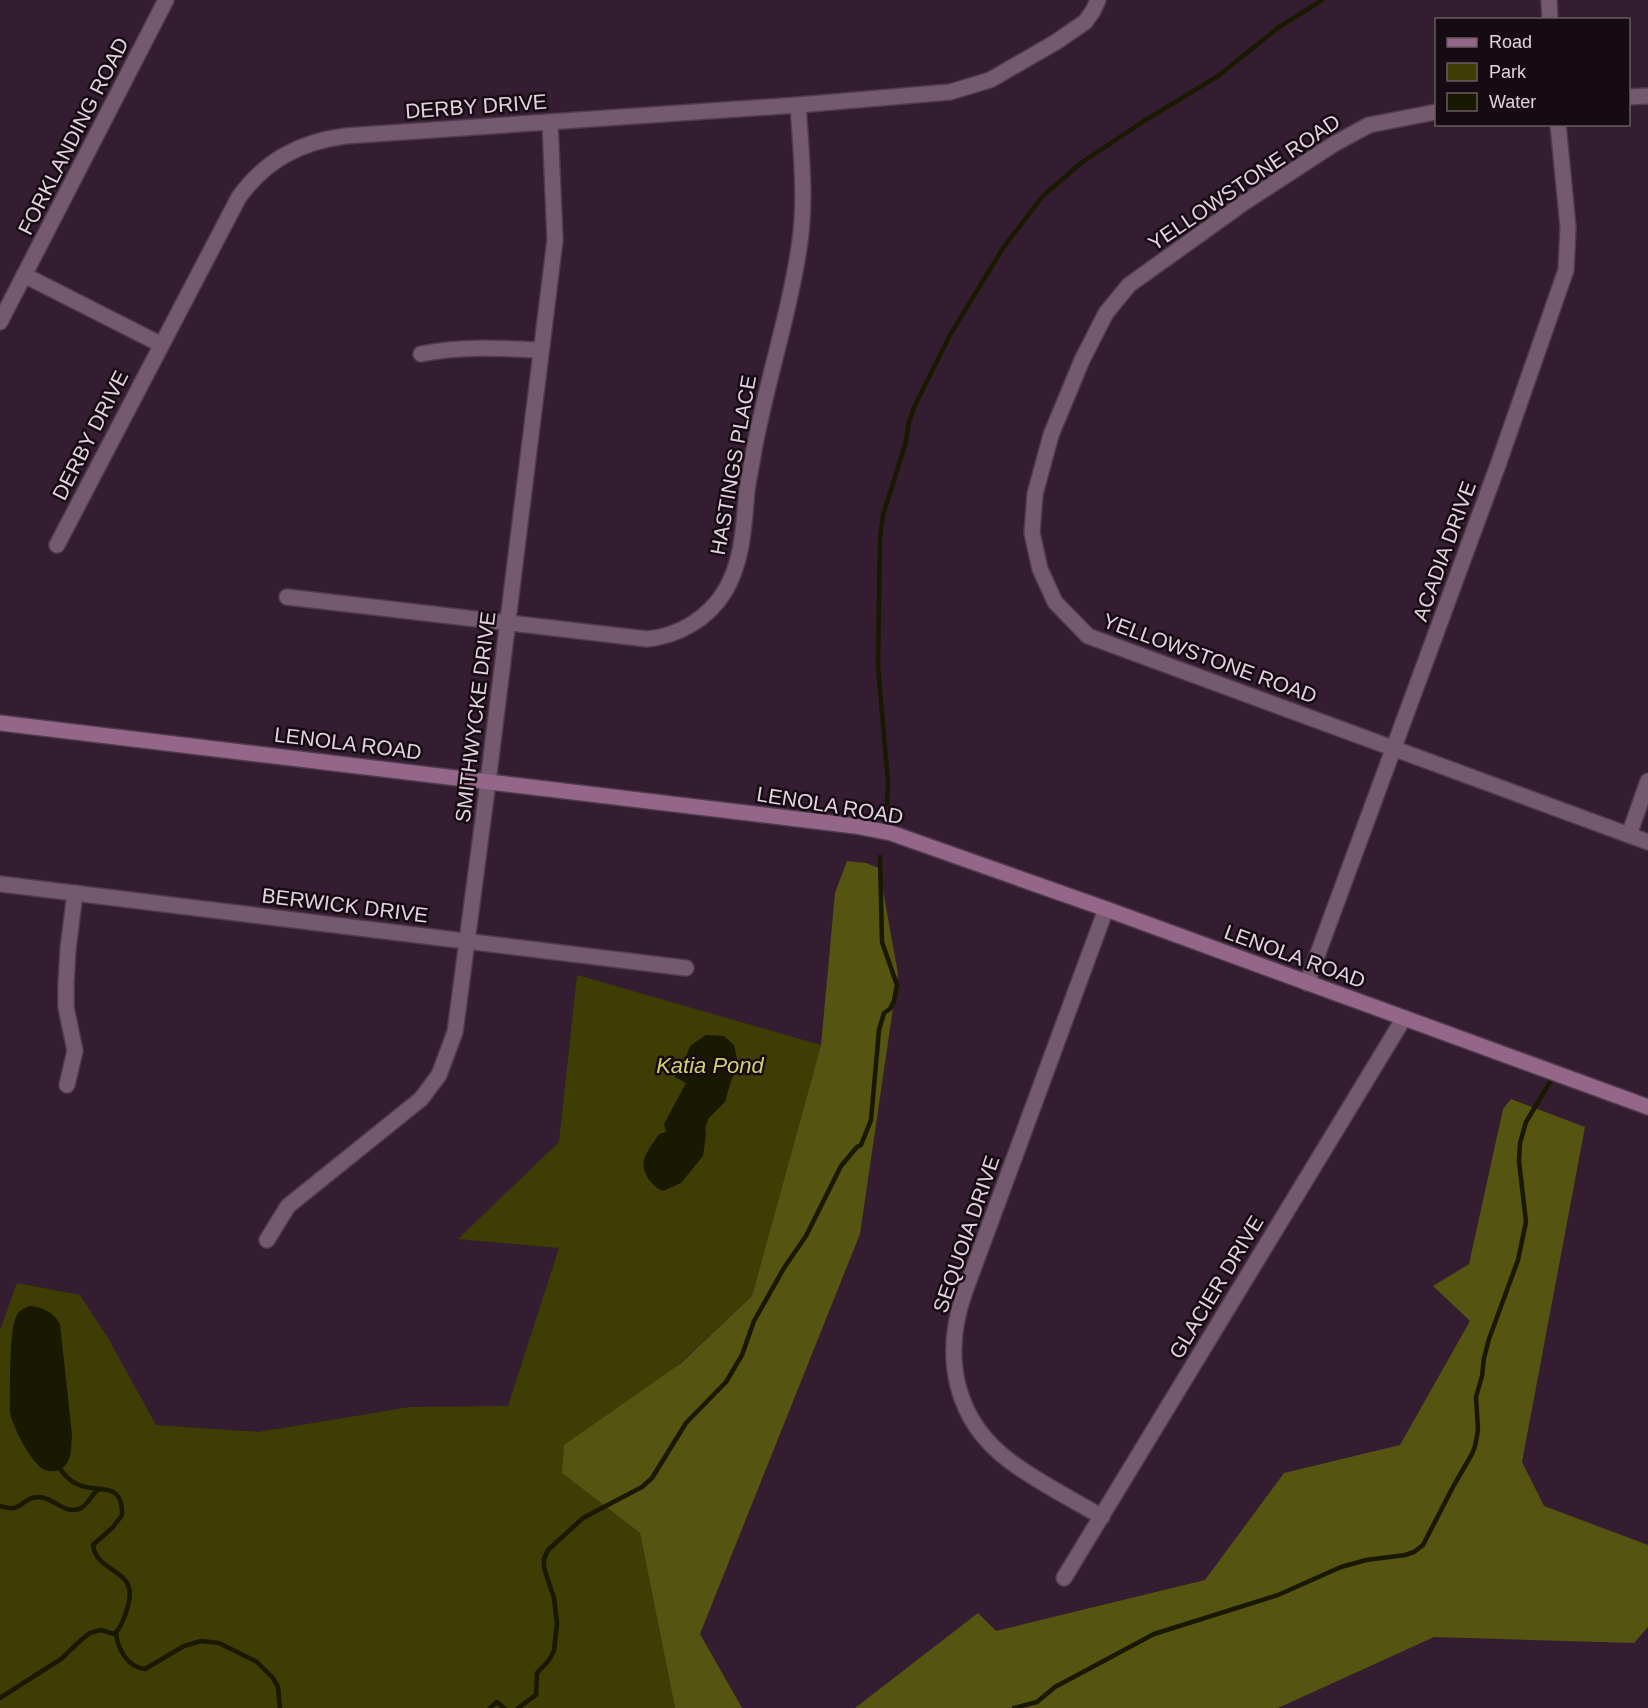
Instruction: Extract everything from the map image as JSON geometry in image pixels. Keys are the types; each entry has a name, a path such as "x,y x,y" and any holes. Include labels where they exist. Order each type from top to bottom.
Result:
{"main road":[{"name":"LENOLA ROAD","path":"0,723 871,829 912,839 1648,1107"}],"street":[{"name":"FORKLANDING ROAD","path":"0,322 166,0"},
{"name":"DERBY DRIVE","path":"57,545 160,344 239,197 252,179 285,153 324,139 345,136 798,105 950,92 990,80 1056,42 1085,22 1098,0"},
{"path":"1549,0 1550,18"},
{"path":"1630,97 1648,96"},
{"name":"HASTINGS PLACE","path":"287,597 647,639 663,638 677,633 703,616 724,592 738,561 748,486 763,405 793,280 800,239 802,181 798,105"},
{"name":"YELLOWSTONE ROAD","path":"1435,112 1369,125 1334,144 1245,202 1129,285 1106,313 1082,360 1051,435 1035,494 1032,533 1040,569 1056,602 1088,636 1648,842"},
{"name":"SMITHWYCKE DRIVE","path":"267,1240 288,1206 410,1109 430,1089 445,1061 455,1032 555,240 550,122"},
{"name":"ACADIA DRIVE","path":"1307,983 1498,465 1566,270 1568,227 1558,126"},
{"path":"24,275 160,344"},
{"path":"421,354 450,348 540,350"},
{"path":"1629,836 1648,781"},
{"name":"BERWICK DRIVE","path":"0,884 686,968"},
{"path":"67,1085 75,1051 66,1007 66,985 75,893"},
{"name":"SEQUOIA DRIVE","path":"1102,1517 1024,1472 986,1440 963,1402 955,1376 953,1350 956,1320 962,1301 1106,909"},
{"name":"GLACIER DRIVE","path":"1064,1578 1404,1018"}],"green space":[{"path":"577,975 821,1045 752,1296 562,1473 640,1533 675,1708 0,1708 0,1330 17,1283 80,1295 108,1338 156,1425 258,1432 410,1407 508,1406 559,1248 458,1239 559,1142"}],"shaded area":[{"path":"847,861 866,863 879,868 898,974 860,1234 700,1634 742,1708 675,1708 640,1533 562,1473 564,1445 680,1364 752,1296 821,1045 835,893"},
{"path":"1511,1099 1585,1127 1522,1462 1544,1506 1648,1545 1648,1627 1634,1643 1434,1637 1278,1708 855,1708 978,1613 996,1631 1205,1580 1284,1473 1400,1445 1470,1321 1433,1286 1469,1264 1503,1109"}],"water":[{"name":"Katia Pond","path":"706,1035 724,1036 734,1045 739,1068 732,1078 725,1102 709,1118 705,1128 703,1156 681,1183 663,1191 648,1178 644,1169 644,1160 659,1134 666,1132 664,1124 686,1083 675,1077 678,1061 684,1062 690,1046"},
{"path":"30,1306 48,1311 60,1324 72,1435 69,1460 61,1469 54,1471 42,1469 34,1461 10,1413 10,1364 14,1324 19,1313"}],"waterway":[{"path":"887,804 888,783 878,665 880,538 883,515 915,405 950,335 1003,248 1042,197 1081,163 1218,76 1279,27 1322,0"},
{"path":"518,1708 536,1695 537,1673 554,1651 557,1623 554,1598 544,1568 544,1559 548,1550 583,1518 642,1487 652,1478 686,1423 726,1382 742,1355 754,1321 784,1268 806,1236 841,1166 861,1145 871,1120 879,1030 884,1013 890,1009 894,1001 897,985 882,942 880,857"},
{"path":"1014,1708 1037,1702 1055,1687 1154,1634 1278,1595 1341,1567 1366,1560 1405,1555 1423,1545 1475,1446 1478,1430 1476,1397 1484,1358 1518,1260 1526,1222 1519,1161 1520,1143 1526,1122 1550,1082"},
{"path":"58,1466 75,1483 114,1492 121,1504 122,1515 113,1527 93,1545 96,1555 102,1562 123,1577 128,1584 130,1593 128,1606 116,1632 118,1644 128,1661 145,1669 184,1646 201,1641 219,1643 257,1662 273,1678 278,1687 280,1708"},
{"path":"0,1506 14,1508 39,1497 68,1509 79,1509 99,1489"},
{"path":"0,1698 61,1659 90,1633 101,1630 114,1634 116,1632"},
{"path":"490,1708 497,1702 504,1708"}]}
